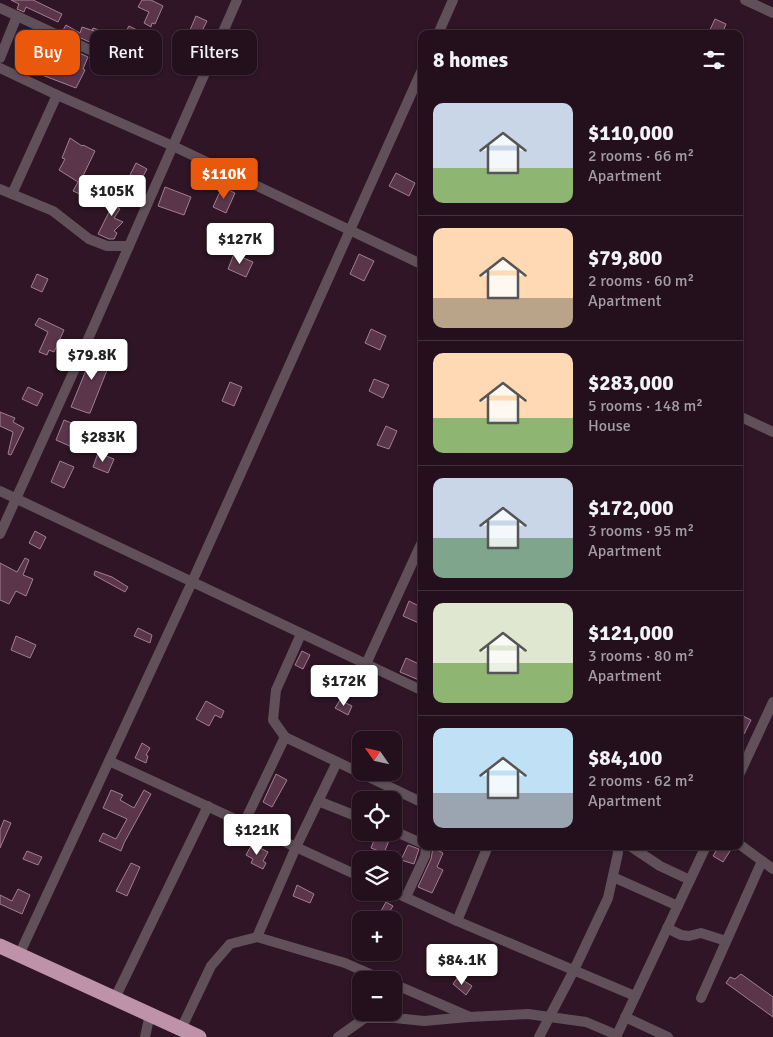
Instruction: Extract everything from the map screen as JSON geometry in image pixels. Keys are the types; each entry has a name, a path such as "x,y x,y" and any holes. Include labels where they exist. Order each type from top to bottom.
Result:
{"highway":[{"path":"0,946 199,1037"}],"street":[{"path":"0,534 237,0"},
{"path":"440,30 453,0"},
{"path":"745,0 773,14"},
{"path":"0,8 90,50"},
{"path":"0,58 17,16"},
{"path":"0,68 56,95 173,146 418,263"},
{"path":"19,955 192,582 418,79"},
{"path":"12,194 56,95"},
{"path":"0,188 53,211 89,239 107,246 129,246"},
{"path":"743,418 773,432"},
{"path":"0,491 418,689"},
{"path":"366,664 418,551"},
{"path":"301,634 276,690 273,720 286,737 418,801"},
{"path":"743,766 773,702"},
{"path":"244,823 286,737"},
{"path":"109,761 352,873"},
{"path":"257,937 296,847 337,762"},
{"path":"318,801 352,814"},
{"path":"115,998 208,806"},
{"path":"402,835 418,842"},
{"path":"743,847 773,869"},
{"path":"406,897 425,856 426,850"},
{"path":"457,921 486,850"},
{"path":"539,1037 574,970 608,898 618,850"},
{"path":"636,850 660,866 690,880"},
{"path":"338,1037 365,1018 395,1018 424,1022 468,1017 528,1014 586,1022 617,1036 704,850"},
{"path":"701,998 762,861"},
{"path":"613,877 678,906"},
{"path":"402,895 457,921 635,996"},
{"path":"667,928 681,935 689,936 701,933 726,941"},
{"path":"182,1029 211,966 230,944 257,937 345,963 363,971"},
{"path":"402,988 468,1017"},
{"path":"145,1037 150,1014"},
{"path":"625,1017 668,1037"}],"building":[{"path":"11,0 33,0 62,14 58,22 26,7 24,12 17,9 19,4"},
{"path":"142,0 151,0 163,6 155,24 152,23 151,27 144,23 149,12 138,7"},
{"path":"196,16 207,21 202,30 190,30"},
{"path":"715,19 726,24 724,30 710,30"},
{"path":"66,25 75,30 63,30"},
{"path":"129,26 137,30 127,30"},
{"path":"82,27 91,30 90,42 80,38"},
{"path":"80,53 88,57 83,69 85,70 76,88 42,75 80,75"},
{"path":"70,138 82,146 95,151 82,178 88,179 86,181 94,185 89,195 73,191 78,182 59,170 65,159 62,158"},
{"path":"136,163 147,169 141,180 130,175"},
{"path":"396,173 415,183 409,196 389,186"},
{"path":"165,187 191,197 184,215 158,206"},
{"path":"222,187 235,193 226,213 213,207"},
{"path":"112,191 123,196 118,208 120,209 114,218 123,222 114,231 117,233 114,239 109,239 98,234 112,206 106,203"},
{"path":"234,254 253,262 246,277 228,269"},
{"path":"359,254 374,261 364,281 350,274"},
{"path":"37,274 48,279 42,292 31,287"},
{"path":"39,318 64,330 54,352 49,350 47,355 39,352 48,332 35,325"},
{"path":"371,329 386,336 380,350 365,343"},
{"path":"95,348 113,355 90,413 88,413 71,407"},
{"path":"374,379 389,385 383,398 369,391"},
{"path":"230,382 242,387 234,406 222,401"},
{"path":"28,387 43,394 37,406 22,399"},
{"path":"0,412 15,418 13,422 24,428 11,455 8,454 13,432 0,426"},
{"path":"64,420 81,427 72,447 56,440"},
{"path":"386,426 397,431 389,449 377,445"},
{"path":"98,453 114,459 108,473 93,467"},
{"path":"60,461 74,467 64,488 51,482"},
{"path":"35,531 46,537 40,549 29,543"},
{"path":"25,558 29,560 23,575 33,579 26,596 16,591 9,604 0,600 0,563 17,572"},
{"path":"95,571 112,577 128,587 125,592 94,575"},
{"path":"409,601 418,606 418,623 403,616"},
{"path":"138,628 152,635 150,643 134,636"},
{"path":"16,636 36,645 30,658 11,650"},
{"path":"302,651 310,655 303,669 295,665"},
{"path":"406,658 418,664 418,680 400,672"},
{"path":"352,673 370,683 365,692 347,684"},
{"path":"340,700 352,706 348,715 335,708"},
{"path":"206,701 224,711 221,718 215,715 209,726 196,719"},
{"path":"743,716 751,720 743,733"},
{"path":"142,743 150,748 146,755 148,756 146,763 135,758"},
{"path":"276,774 287,780 272,807 263,802"},
{"path":"111,790 123,795 120,800 134,808 144,790 151,794 121,851 99,841 103,833 116,839 127,819 103,808"},
{"path":"4,820 11,823 0,848 0,830"},
{"path":"374,841 389,841 385,851 371,848"},
{"path":"252,844 268,852 263,861 266,863 263,869 251,863 253,859 246,855"},
{"path":"408,845 419,850 414,864 402,860"},
{"path":"433,850 443,853 437,867 443,870 432,893 418,887 431,859"},
{"path":"717,850 730,851 723,862 713,856"},
{"path":"27,851 42,857 38,865 23,859"},
{"path":"131,863 140,867 127,896 116,891"},
{"path":"297,885 314,894 310,903 293,896"},
{"path":"18,889 30,895 22,914 0,904 0,895 12,901"},
{"path":"386,902 393,906 390,911 381,911"},
{"path":"741,974 773,997 773,1017 726,983 730,977 735,979"},
{"path":"458,977 472,986 466,995 453,984"}]}
